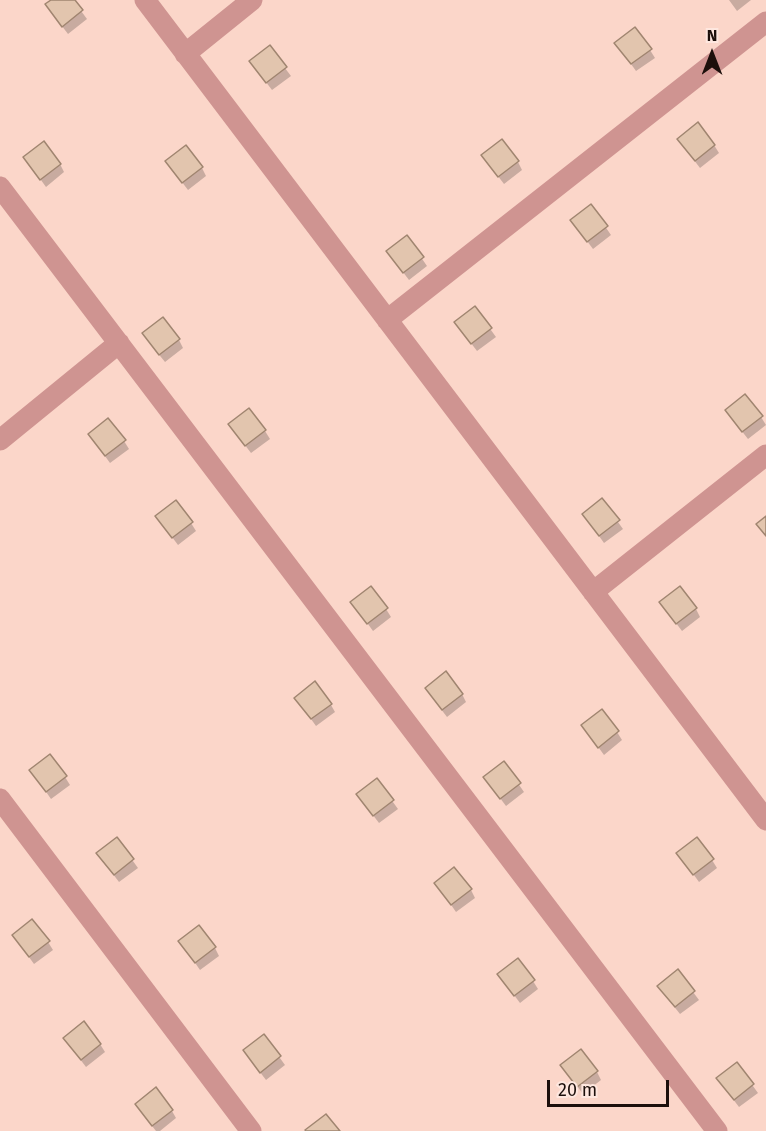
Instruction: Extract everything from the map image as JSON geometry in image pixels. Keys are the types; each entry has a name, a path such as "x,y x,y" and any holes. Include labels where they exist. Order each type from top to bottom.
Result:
{"lane":[{"path":"145,0 766,820"},
{"path":"185,54 252,0"},
{"path":"387,320 766,22"},
{"path":"0,187 717,1131"},
{"path":"0,440 118,343"},
{"path":"593,592 766,455"},
{"path":"0,799 251,1131"}],"building":[{"path":"51,0 75,0 83,10 62,27 45,4"},
{"path":"635,27 652,49 631,64 614,43"},
{"path":"270,45 287,67 266,83 249,61"},
{"path":"698,122 715,145 695,161 677,139"},
{"path":"502,139 519,161 498,177 481,155"},
{"path":"44,141 61,164 40,180 23,157"},
{"path":"186,145 203,167 182,183 165,161"},
{"path":"591,204 608,226 587,242 570,220"},
{"path":"407,235 424,257 403,273 386,251"},
{"path":"475,306 492,328 471,344 454,322"},
{"path":"163,317 180,339 159,355 142,333"},
{"path":"745,394 763,416 742,432 725,410"},
{"path":"249,408 266,430 245,446 228,424"},
{"path":"108,418 126,440 105,456 88,434"},
{"path":"602,498 620,520 599,536 582,514"},
{"path":"176,500 193,522 172,538 155,516"},
{"path":"766,516 766,536 756,524"},
{"path":"371,586 388,608 367,624 350,602"},
{"path":"680,586 697,608 676,624 659,602"},
{"path":"446,671 463,694 442,710 425,688"},
{"path":"315,681 332,704 311,719 294,698"},
{"path":"602,709 619,731 598,748 581,725"},
{"path":"50,754 67,776 46,792 29,770"},
{"path":"504,761 521,783 500,799 483,777"},
{"path":"377,778 394,800 373,816 356,794"},
{"path":"117,837 134,859 114,875 96,853"},
{"path":"697,837 714,859 693,875 676,853"},
{"path":"454,867 472,889 451,905 434,883"},
{"path":"32,919 50,941 29,957 12,935"},
{"path":"199,925 216,947 195,963 178,941"},
{"path":"518,958 535,980 514,996 497,974"},
{"path":"678,969 695,991 675,1007 657,986"},
{"path":"84,1021 101,1044 81,1060 63,1038"},
{"path":"264,1034 281,1056 260,1073 243,1050"},
{"path":"581,1049 598,1071 577,1087 560,1065"},
{"path":"737,1062 754,1084 734,1100 716,1078"},
{"path":"156,1087 173,1110 152,1126 135,1104"},
{"path":"326,1114 340,1131 305,1130"}]}
